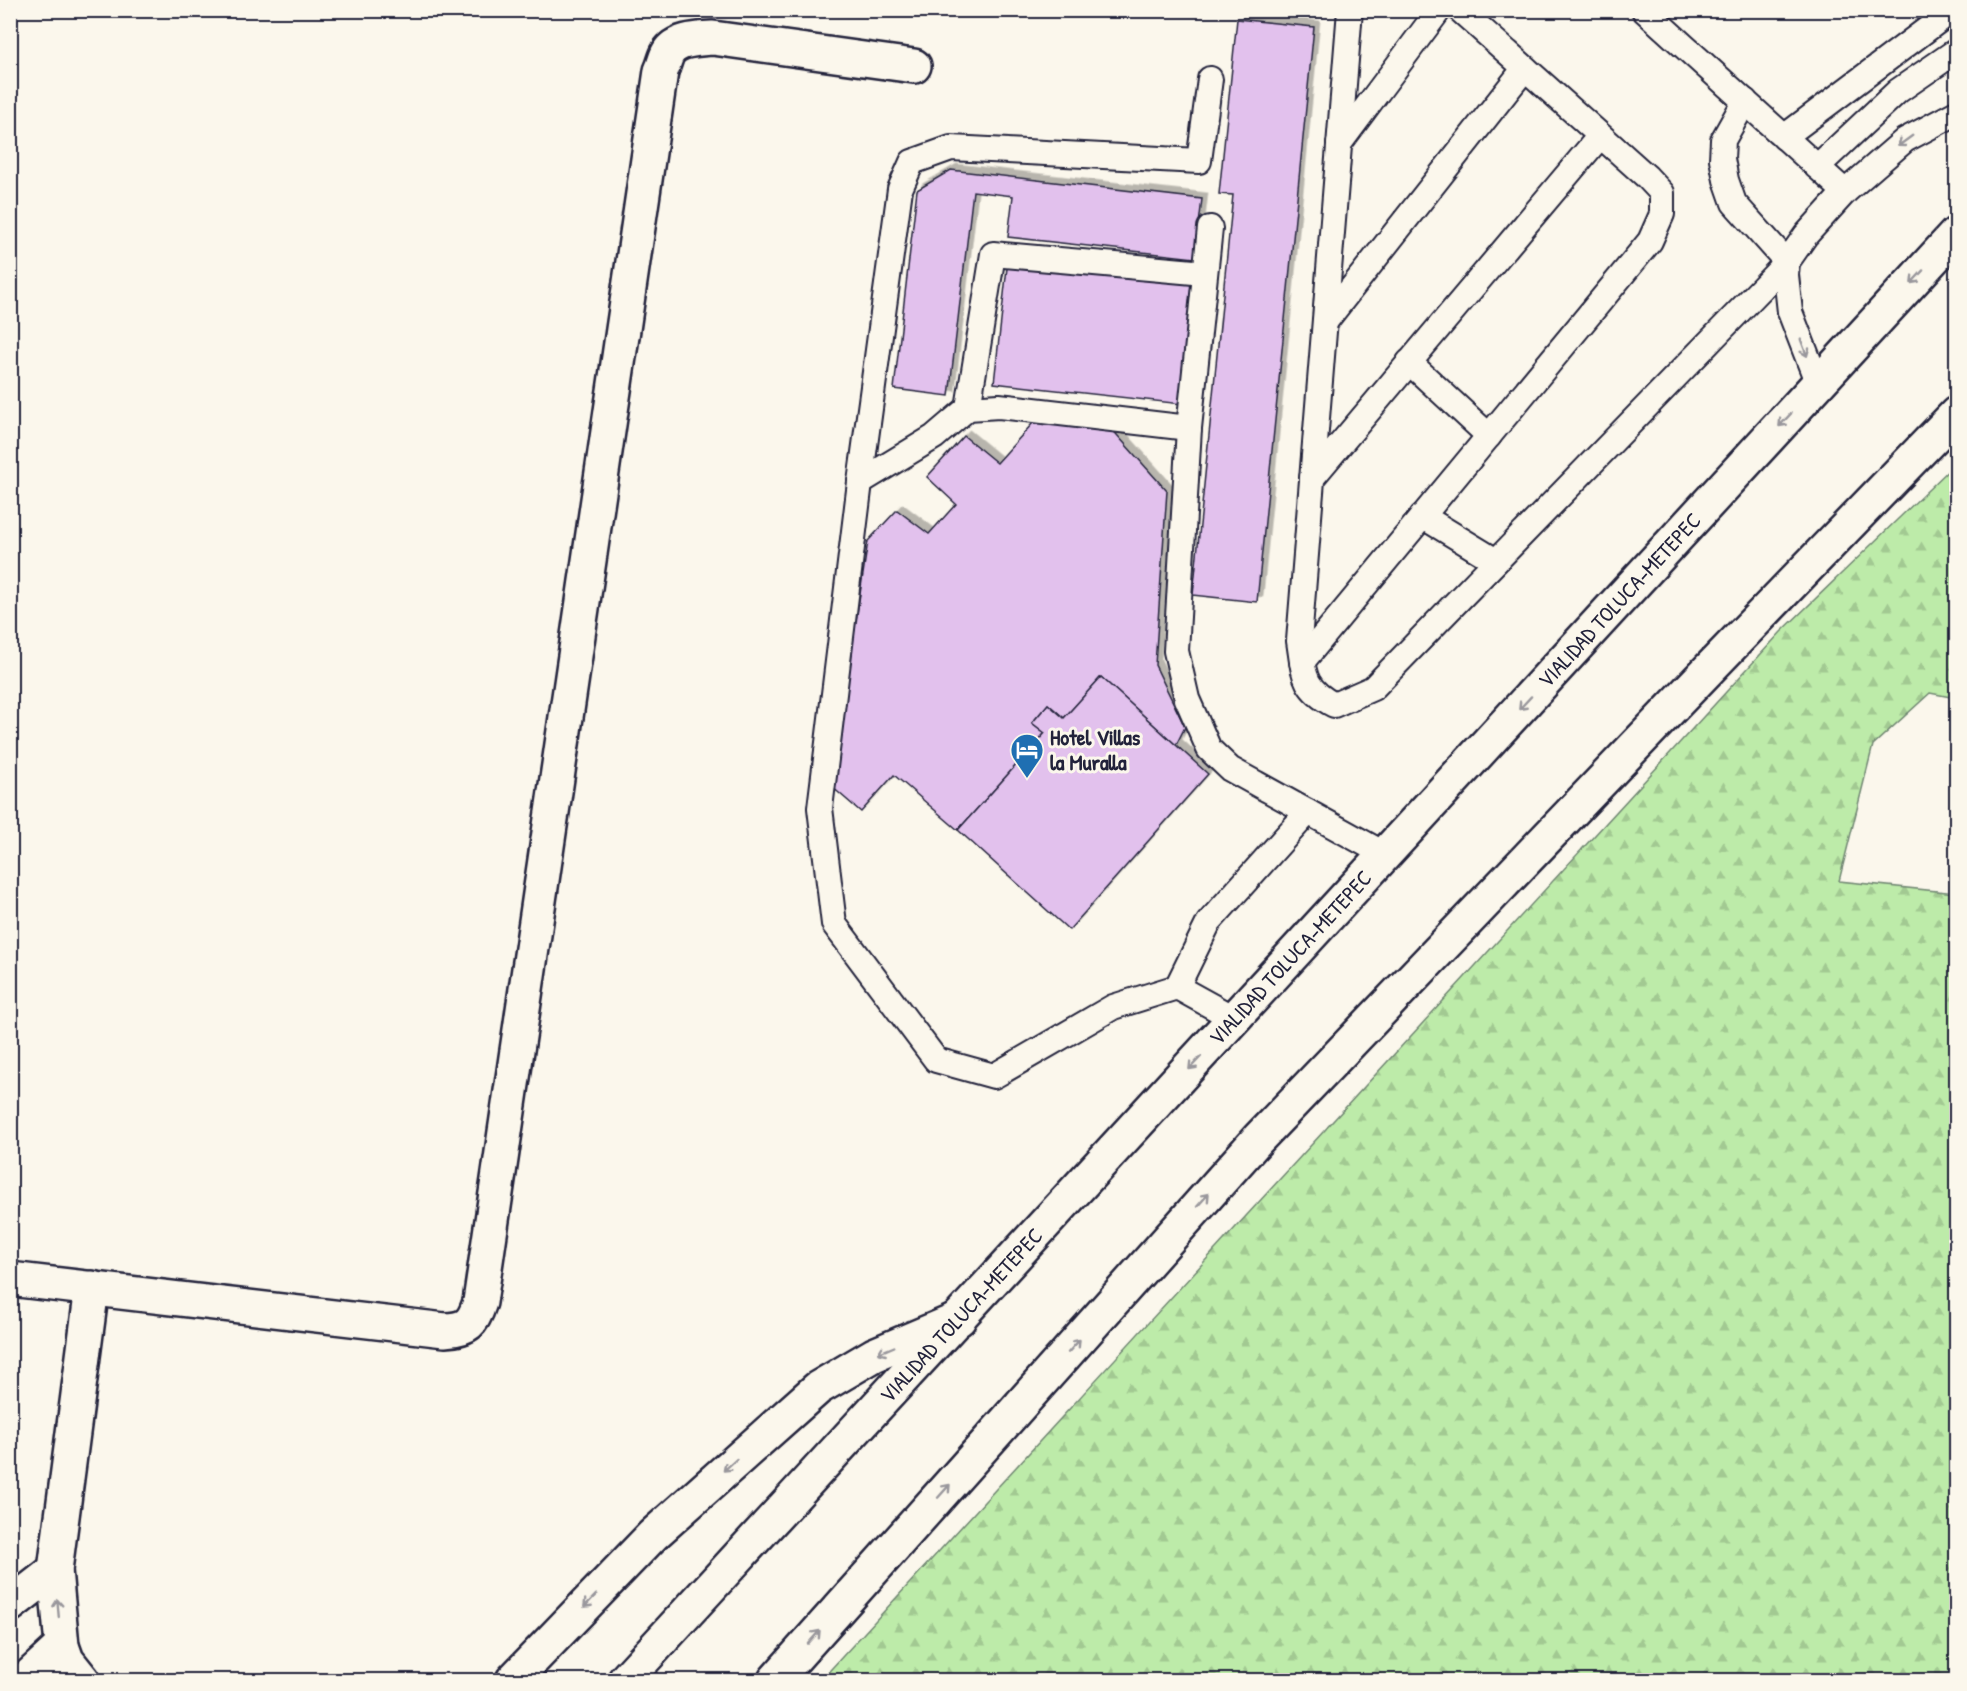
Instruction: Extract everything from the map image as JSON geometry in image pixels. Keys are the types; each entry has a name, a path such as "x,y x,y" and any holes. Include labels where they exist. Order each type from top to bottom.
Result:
{"main road":[{"path":"10,1279 445,1330 461,1329 474,1319 482,1290 661,71 669,51 675,47 697,39 713,38 914,66"},
{"name":"VIALIDAD TOLUCA-METEPEC","path":"625,1680 1956,234"},
{"path":"775,1680 1258,1139 1701,676 1956,414"},
{"path":"25,1680 72,1670 55,1570 92,1288"},
{"path":"513,1680 653,1535 818,1388 874,1355 959,1319"},
{"path":"10,1605 55,1570"}],"lane":[{"path":"1350,10 1299,641 1306,682 1321,698 1334,705 1372,688 1788,262 1806,235 1845,192 1905,140 1956,113"},
{"path":"1339,144 1439,10"},
{"path":"1302,662 1650,241 1662,214 1662,193 1460,10"},
{"path":"1644,10 1845,192"},
{"path":"1784,137 1949,10"},
{"path":"1817,167 1898,91 1956,51"},
{"path":"1325,322 1525,68"},
{"path":"1210,79 1199,160 951,148 912,162 900,189 860,482 820,808 834,924 936,1060 994,1076 1113,1007 1178,987 1235,1019"},
{"path":"1745,101 1723,140 1722,159 1726,180 1734,203 1788,262"},
{"path":"1312,478 1600,136"},
{"path":"1210,228 1189,428 1176,651 1187,699 1209,748 1230,769 1386,855"},
{"path":"968,408 993,254 1205,273"},
{"path":"1788,262 1786,275 1790,312 1818,384"},
{"path":"1409,362 1489,436"},
{"path":"860,482 934,437 968,408 999,406 1189,428"},
{"path":"1422,516 1496,561"},
{"path":"1178,987 1209,922 1308,812"}],"green space":[{"path":"1956,463 1956,698 1930,693 1873,745 1839,881 1956,893 1956,1680 821,1680 1781,632"}],"building":[{"path":"1237,19 1314,27 1257,602 1193,595 1233,195 1219,194"},
{"path":"951,170 1202,199 1195,258 1008,237 1013,196 973,191 949,396 894,389 917,190"},
{"path":"1008,259 1196,279 1182,404 994,383"},
{"path":"1033,423 1109,426 1167,491 1155,665 1185,727 1176,745 1101,677 1064,718 1048,704 1032,723 1045,733 958,830 894,775 861,812 831,786 868,541 897,510 929,534 956,504 927,477 964,436 997,463"},
{"path":"1101,677 1208,774 1069,930 958,830 1045,733 1032,723 1048,704 1064,718"}],"place":[{"name":"Hotel Villas la Muralla","path":"1027,779"}]}
